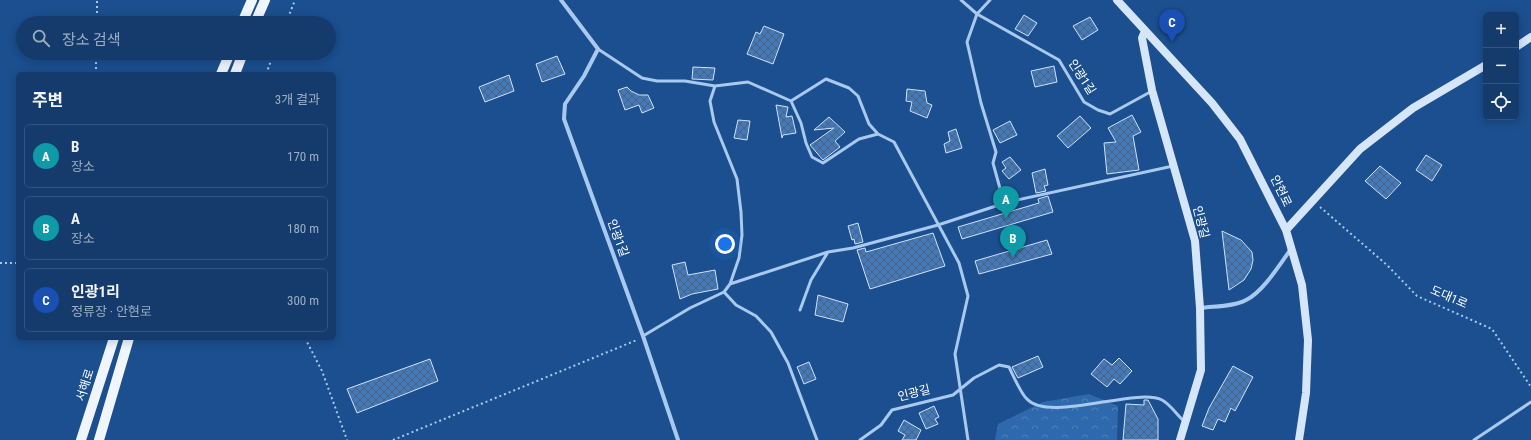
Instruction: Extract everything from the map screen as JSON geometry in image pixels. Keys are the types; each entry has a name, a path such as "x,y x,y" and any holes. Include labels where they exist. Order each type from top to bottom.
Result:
{"main road":[{"path":"245,16 252,0"},
{"path":"258,16 265,0"},
{"path":"222,72 227,60"},
{"path":"236,72 240,60"},
{"name":"서해로","path":"81,440 113,340"},
{"path":"99,440 128,340"}],"street":[{"path":"561,0 598,49"},
{"name":"안현로","path":"1118,0 1212,103 1240,139 1286,230 1302,285 1308,340 1306,393 1299,440"},
{"name":"인광길","path":"1145,31 1142,38 1152,90 1195,240 1200,308 1202,370 1184,422 1180,440"},
{"path":"1519,45 1531,37"},
{"name":"인광1길","path":"598,49 584,76 565,104 564,119 643,336 678,440"},
{"path":"1286,230 1360,149 1413,108 1483,67"},
{"path":"1200,308 1231,305 1246,300 1260,288 1292,247"}],"lane":[{"name":"인광1길","path":"961,0 977,14 1059,60 1084,102 1098,110 1110,114 1152,90"},
{"path":"990,0 977,14 967,42 981,102 996,152 993,164 1004,203"},
{"path":"598,49 642,78 658,81 684,81 715,86 748,82 791,101 801,123 806,143 812,157 823,163 859,139 878,134"},
{"path":"791,101 826,79 843,86 858,96 870,124 878,134 894,142 959,262 968,296 955,354 968,440"},
{"path":"643,336 690,308 724,292 730,284 739,258 742,235 737,179 714,122 710,101 715,86"},
{"path":"730,284 828,252 854,248 938,225 1004,203 1078,185 1173,166"},
{"path":"800,310 811,280 828,252"},
{"path":"724,292 736,305 756,316 771,332 788,362 817,440"},
{"name":"인광길","path":"860,440 881,425 892,410 939,399 953,394 961,390 974,378 999,365 1008,368 1026,399 1033,404 1046,406 1085,406 1148,396 1162,400 1184,422"},
{"path":"1474,440 1531,402"}],"path":[{"path":"97,0 97,16"},
{"path":"289,16 295,0"},
{"path":"96,60 96,72"},
{"path":"267,72 271,60"},
{"name":"도대1로","path":"1313,200 1387,265 1417,296 1492,329 1531,387"},
{"path":"0,262 16,263"},
{"path":"393,440 632,344 643,336"},
{"path":"306,340 322,371 347,440"}],"green space":[{"path":"1089,394 1118,406 1117,440 995,440 998,424 1043,402"}],"building":[{"path":"1024,15 1037,23 1028,36 1015,29"},
{"path":"1090,17 1098,30 1082,40 1073,26"},
{"path":"764,26 784,34 773,64 747,54 756,32 760,34"},
{"path":"557,56 565,74 542,82 536,64"},
{"path":"1054,66 1057,82 1035,87 1031,71"},
{"path":"693,67 715,68 713,80 692,79"},
{"path":"509,75 514,91 485,102 479,87"},
{"path":"627,87 639,95 648,95 654,108 642,113 639,105 625,110 618,90"},
{"path":"907,89 925,91 927,103 932,105 927,118 910,111 912,102 906,101"},
{"path":"776,105 788,107 786,117 792,116 796,133 783,135 782,138"},
{"path":"1132,115 1141,132 1133,136 1139,170 1107,174 1104,143 1116,142 1108,128"},
{"path":"1080,116 1091,128 1068,148 1057,136"},
{"path":"829,117 845,132 835,141 840,147 823,160 810,145 834,128 814,130"},
{"path":"738,120 750,121 747,140 734,138"},
{"path":"1010,121 1017,135 1000,143 993,130"},
{"path":"956,129 962,148 946,153 944,144 950,141 948,132"},
{"path":"1426,155 1442,165 1432,181 1416,170"},
{"path":"1010,157 1021,170 1009,179 1002,171 1006,168 1002,162"},
{"path":"1380,166 1401,183 1386,199 1365,181"},
{"path":"1045,169 1048,185 1044,186 1046,191 1036,193 1032,173"},
{"path":"1048,196 1053,212 962,239 958,227 1039,203 1038,199"},
{"path":"858,223 863,242 855,244 854,239 852,240 848,226"},
{"path":"1222,231 1241,240 1252,252 1253,260 1251,269 1244,280 1229,290"},
{"path":"933,233 945,266 870,289 857,250 865,248 866,252"},
{"path":"1047,240 1052,254 979,274 975,261"},
{"path":"685,262 688,275 715,270 718,289 692,294 680,299 672,265"},
{"path":"818,295 848,304 843,322 815,315"},
{"path":"1038,356 1043,367 1018,378 1012,367"},
{"path":"1119,358 1132,371 1120,384 1114,379 1107,387 1091,374 1104,359 1112,365"},
{"path":"430,359 438,381 357,413 347,389"},
{"path":"809,362 816,379 804,384 797,367"},
{"path":"1233,366 1253,377 1235,411 1231,408 1225,422 1218,419 1213,430 1202,426 1209,408"},
{"path":"1144,400 1148,400 1158,419 1158,440 1123,440 1126,404 1144,405"},
{"path":"934,406 939,417 935,419 938,424 926,429 919,413"},
{"path":"904,420 921,430 916,440 902,440 905,435 898,431"}],"place":[{"name":"인광1리","path":"1172,42"},
{"name":"B","path":"1006,219"},
{"name":"A","path":"1013,258"}]}
